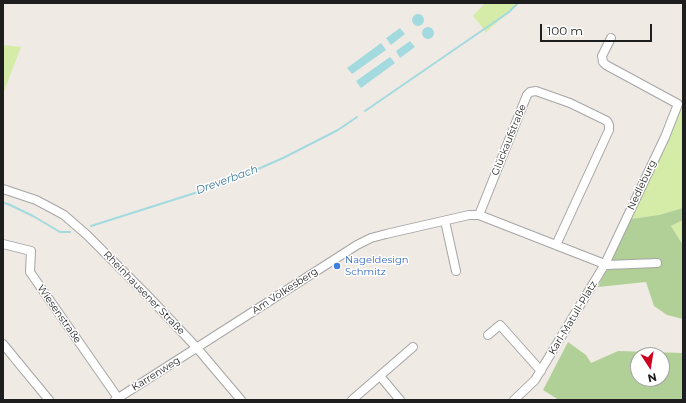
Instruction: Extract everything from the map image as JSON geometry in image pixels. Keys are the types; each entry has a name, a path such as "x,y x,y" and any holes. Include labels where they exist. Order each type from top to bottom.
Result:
{"street":[{"name":"Nedleburg","path":"605,264 665,137 678,104 603,62 602,56 611,38"},
{"name":"Glückaufstraße","path":"479,215 527,96 530,92 536,91 570,103 607,121 609,130 556,245"},
{"name":"Rheinhausener Straße","path":"3,189 36,200 64,215 87,235 147,294 197,348 241,400"},
{"name":"Am Volkesberg","path":"197,348 357,245 371,238 469,215 479,215 605,264 657,264"},
{"path":"445,221 456,271"},
{"name":"Wiesenstraße","path":"3,244 31,251 30,272 116,399"},
{"name":"Karl-Matull-Platz","path":"514,400 535,380 605,264"},
{"path":"488,335 500,325 541,371"},
{"path":"3,344 49,400"},
{"name":"Karrenweg","path":"116,399 197,348"},
{"path":"352,400 413,348"},
{"path":"380,376 400,400"}],"green space":[{"path":"485,3 520,3 486,32 473,16"},
{"path":"3,45 21,47 3,94"},
{"path":"683,101 683,208 659,215 630,219 666,146"},
{"path":"683,208 683,220 671,226 683,245 683,319 667,315 654,306 646,282 598,287 630,219 659,215"},
{"path":"683,220 683,245 671,226"},
{"path":"568,342 586,355 591,363 618,351 630,351 630,387 670,387 670,353 683,353 683,400 559,400 543,390"}],"water":[{"path":"418,14 422,16 424,20 422,24 418,26 414,24 412,20 414,16"},
{"path":"428,27 432,29 434,33 432,37 428,39 424,37 422,33 424,29"},
{"path":"400,28 405,34 391,45 386,38"},
{"path":"410,41 415,47 400,58 396,51"},
{"path":"381,43 386,50 352,74 347,68"},
{"path":"390,57 395,63 361,88 356,81"}],"waterway":[{"name":"Dreverbach","path":"365,111 509,12 518,3"},
{"name":"Dreverbach","path":"91,226 195,193 242,176 283,158 338,130 357,117"},
{"name":"Dreverbach","path":"3,203 33,216 60,232 70,232"}],"place":[{"name":"Nageldesign Schmitz","path":"337,266"}]}
